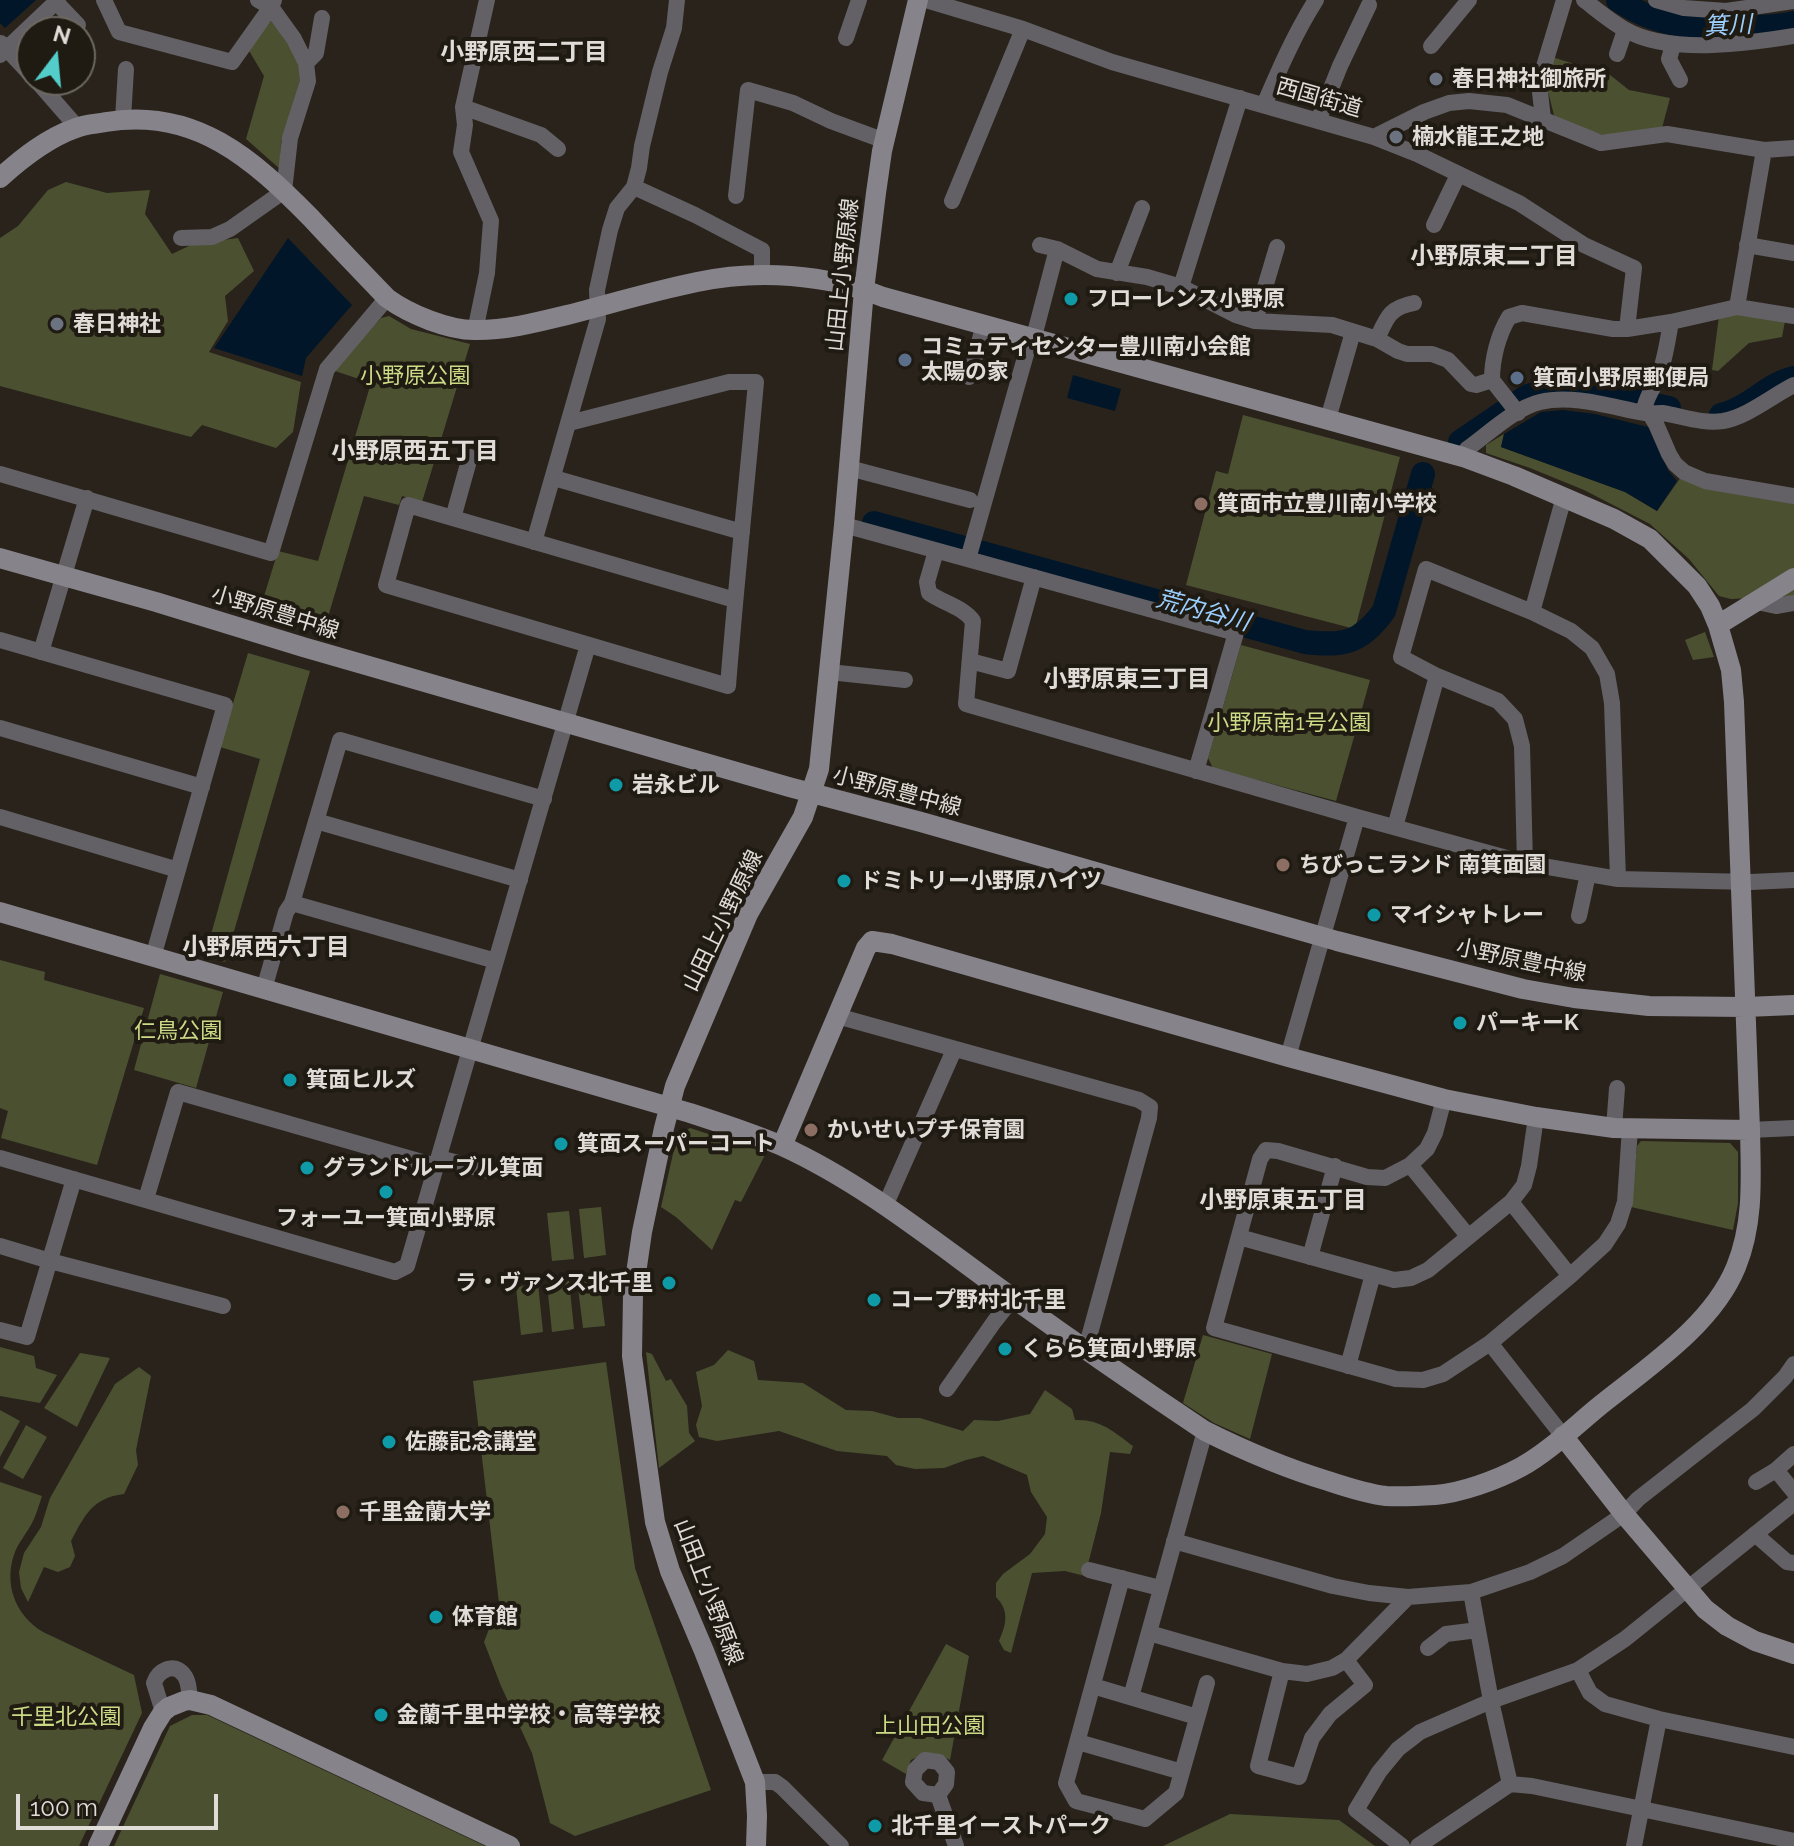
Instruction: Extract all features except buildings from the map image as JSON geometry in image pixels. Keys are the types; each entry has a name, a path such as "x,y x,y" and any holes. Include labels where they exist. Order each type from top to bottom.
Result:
{"street":[{"path":"104,0 119,32 232,62 268,2 294,39 306,63 308,81 290,138 284,191 230,229 212,237 181,238"},
{"path":"475,331 487,273 491,221 461,152 465,125 463,107 487,0"},
{"path":"534,542 598,319 597,290 610,230 617,208 634,187 660,72 674,28 677,0"},
{"path":"846,38 859,0"},
{"name":"山田上小野原線","path":"756,1846 755,1782 655,1522 632,1356 633,1294 642,1232 675,1086 748,914 803,817 819,769 876,193 918,0"},
{"name":"西国街道","path":"926,0 1023,29 1112,62 1374,137 1449,103 1469,101 1507,105 1601,143 1667,134 1764,150 1794,148"},
{"path":"1264,105 1316,0"},
{"path":"1431,46 1469,0"},
{"path":"1543,119 1539,83 1564,0"},
{"path":"1584,0 1625,30 1673,45 1755,42 1794,36"},
{"path":"1656,0 1726,11 1794,1"},
{"path":"2,49 57,1"},
{"path":"1318,121 1369,5"},
{"path":"306,63 316,53 322,18"},
{"path":"952,201 1023,29"},
{"path":"1617,54 1625,30"},
{"path":"1673,45 1669,59 1680,80"},
{"path":"123,119 126,69"},
{"path":"736,196 748,90 793,103 885,141"},
{"path":"50,96 77,127"},
{"path":"1181,287 1240,98"},
{"path":"463,107 541,135 558,149"},
{"path":"0,178 45,143 77,127 123,119 151,119 181,125 214,137 243,155 284,191 387,298 404,310 440,323 475,331 524,325 698,281 762,275 802,278 864,290 1463,457 1564,497 1650,539 1697,586 1710,606 1731,670 1752,1200 1747,1234 1735,1269 1721,1295 1698,1323 1522,1467 1483,1484 1438,1495 1386,1496 1290,1469 1205,1431 882,1204 782,1146 669,1108 0,912"},
{"path":"1374,137 1519,203 1584,245 1634,268 1627,329"},
{"path":"1737,307 1764,150"},
{"path":"1434,225 1458,175"},
{"path":"634,187 762,250 762,275"},
{"path":"1117,273 1142,208"},
{"path":"1747,245 1794,253"},
{"path":"970,551 1032,338 1048,247 1097,269 1147,277 1181,287 1236,315 1255,321 1332,325 1377,339 1407,354 1432,354 1448,360 1471,384 1492,380"},
{"path":"1255,321 1277,247"},
{"path":"0,474 271,553 327,369 387,298"},
{"path":"1377,339 1390,313 1401,305 1414,303"},
{"path":"1513,406 1492,380 1492,366 1499,340 1509,317 1522,313 1627,329 1737,307 1794,316"},
{"path":"1671,322 1661,370 1647,406 1675,464 1705,481 1794,496"},
{"path":"969,377 984,325"},
{"path":"1328,419 1353,332"},
{"path":"569,423 729,382 756,382 728,686 386,585 408,505 735,600"},
{"path":"1463,457 1467,449 1513,406 1560,400 1647,406 1658,413 1709,422 1741,415 1794,385"},
{"path":"453,518 470,457"},
{"path":"849,468 970,500"},
{"path":"554,478 742,532"},
{"path":"1532,612 1564,497"},
{"path":"41,652 87,498"},
{"path":"844,525 936,551 970,551 1034,577 1236,633 1196,771"},
{"path":"936,551 927,582 929,593 967,613 973,621 966,704 1525,863 1618,879 1794,880"},
{"name":"小野原豊中線","path":"0,558 811,793 1322,936 1536,992 1649,1006 1794,1005"},
{"path":"1525,863 1522,746 1515,719 1498,701 1437,676 1401,657 1426,569 1532,612 1571,631 1592,648 1607,674 1612,703 1618,879"},
{"path":"970,661 1008,671 1034,577"},
{"path":"1718,625 1758,607 1794,578"},
{"path":"1758,607 1794,603"},
{"path":"0,640 225,705 153,957"},
{"path":"0,1158 395,1272 407,1266 588,645"},
{"path":"829,672 905,680"},
{"path":"1395,827 1437,676"},
{"path":"0,728 202,787"},
{"path":"264,989 340,740 544,799"},
{"path":"0,817 178,870"},
{"path":"1288,1057 1357,817"},
{"path":"316,821 520,880"},
{"path":"1579,916 1588,874"},
{"path":"292,903 496,961"},
{"path":"782,1146 866,948 872,941 892,944 1444,1099 1536,1117 1622,1128 1794,1128"},
{"path":"837,1016 1139,1100 1150,1107 1086,1348"},
{"path":"882,1204 889,1197 954,1050"},
{"path":"1444,1099 1435,1133 1427,1149 1410,1165 1385,1178 1367,1177 1266,1150 1260,1159 1214,1328 1396,1379 1423,1380 1443,1374 1490,1343 1570,1276 1605,1244 1618,1224 1625,1202 1617,1088"},
{"path":"146,1199 178,1092 438,1162 489,1171"},
{"path":"1239,1237 1394,1280 1411,1278 1428,1270 1511,1202 1524,1185 1536,1117"},
{"path":"1410,1165 1468,1236"},
{"path":"1310,1257 1335,1166"},
{"path":"0,1330 27,1337 74,1179"},
{"path":"1511,1202 1570,1276"},
{"path":"0,1246 223,1306"},
{"path":"1348,1366 1373,1274"},
{"path":"947,1389 1013,1298"},
{"path":"1490,1343 1624,1514 1705,1609 1727,1626 1755,1641 1794,1654"},
{"path":"1174,1541 1333,1586 1408,1597 1471,1592 1530,1572 1563,1556 1624,1514 1638,1499 1753,1409 1794,1364"},
{"path":"1131,1697 1205,1431"},
{"path":"1756,1482 1794,1454"},
{"path":"1776,1470 1794,1492"},
{"path":"1402,1846 1356,1810 1379,1772 1398,1749 1420,1732 1491,1701 1578,1670 1625,1639 1794,1503"},
{"path":"1755,1534 1787,1562 1794,1563"},
{"path":"1089,1570 1160,1588"},
{"path":"1122,1578 1066,1783 1076,1801 1145,1819 1176,1793 1207,1683"},
{"path":"1471,1592 1510,1784"},
{"path":"1149,1633 1282,1671 1307,1674 1332,1668 1346,1660 1408,1597"},
{"path":"1428,1649 1446,1634 1478,1630"},
{"path":"1282,1671 1258,1766 1299,1777 1312,1738 1330,1714 1365,1685 1346,1660"},
{"path":"163,1712 154,1683 158,1674 167,1668 182,1672 188,1683 190,1700"},
{"path":"1578,1670 1590,1693 1605,1704 1659,1719 1794,1747"},
{"path":"1093,1686 1197,1717"},
{"path":"98,1846 163,1712 176,1703 190,1700 211,1705 510,1846"},
{"path":"1634,1846 1659,1719"},
{"path":"1078,1742 1182,1772"},
{"path":"755,1782 775,1782 782,1787 841,1846"},
{"path":"1418,1846 1510,1784 1794,1841"},
{"path":"938,1795 956,1846"}],"green space":[{"path":"272,20 299,65 300,80 281,142 280,169 246,139 264,76 248,49"},
{"path":"1552,57 1584,67 1600,67 1629,90 1670,98 1662,128 1609,137 1555,119 1545,80"},
{"path":"66,182 107,193 150,190 145,214 172,254 193,244 238,238 254,271 225,296 228,321 209,352 301,382 293,432 276,448 202,425 191,437 0,386 0,238 18,226 48,190"},
{"path":"1734,313 1785,321 1782,337 1749,343 1718,371 1712,370 1719,316"},
{"name":"小野原公園","path":"389,316 411,329 470,344 422,502 402,496 399,505 364,496 325,627 260,609 278,551 318,561 371,383 332,370 381,318"},
{"path":"1243,415 1400,457 1355,629 1186,585 1216,471 1228,474"},
{"path":"1504,434 1501,447 1625,492 1657,511 1681,477 1794,500 1794,596 1731,599 1719,596 1689,559 1650,524 1584,490 1486,453 1486,445"},
{"path":"1705,632 1714,657 1693,660 1685,640"},
{"name":"小野原南1号公園","path":"1241,645 1370,680 1336,801 1213,768 1208,758"},
{"path":"248,653 310,671 225,962 205,956 260,759 220,747"},
{"path":"0,960 45,972 44,980 144,1008 97,1165 1,1138 8,1111 0,1108"},
{"name":"仁鳥公園","path":"160,974 223,992 196,1088 134,1070"},
{"path":"690,1128 766,1153 741,1202 735,1200 712,1250 661,1207 677,1136"},
{"path":"1641,1141 1730,1143 1738,1152 1738,1203 1733,1230 1631,1207 1637,1146"},
{"path":"601,1207 606,1255 584,1258 579,1209"},
{"path":"569,1211 574,1259 552,1261 547,1213"},
{"path":"599,1278 605,1326 583,1328 577,1280"},
{"path":"569,1281 574,1329 552,1332 547,1284"},
{"path":"538,1284 543,1332 521,1335 516,1287"},
{"path":"1203,1335 1272,1354 1250,1439 1214,1423 1183,1403"},
{"path":"0,1347 34,1356 36,1368 57,1375 40,1403 0,1396"},
{"path":"728,1350 754,1361 758,1380 803,1383 846,1410 920,1418 963,1431 974,1420 998,1421 1030,1414 1045,1390 1072,1409 1075,1420 1099,1424 1112,1431 1133,1446 1130,1454 1110,1452 1101,1513 1085,1576 1065,1571 1032,1573 1011,1653 1004,1650 999,1641 1005,1613 996,1597 996,1583 1030,1554 1045,1534 1047,1517 1031,1492 1027,1475 983,1456 944,1468 915,1469 896,1465 887,1456 837,1451 779,1431 717,1441 699,1437 696,1425 702,1406 696,1372 714,1365"},
{"path":"646,1352 652,1354 666,1381 671,1379 687,1406 689,1433 695,1441 659,1468"},
{"path":"80,1353 110,1358 77,1427 44,1408"},
{"path":"606,1362 635,1568 711,1790 575,1836 550,1823 532,1753 484,1642 499,1603 473,1381"},
{"path":"139,1367 151,1376 136,1450 138,1465 124,1494 104,1499 85,1516 71,1541 75,1556 70,1567 58,1572 44,1567 28,1602 21,1588 19,1572 24,1553 41,1527 50,1498 115,1384"},
{"path":"0,1410 20,1421 0,1457"},
{"path":"26,1425 47,1437 23,1479 3,1468"},
{"name":"千里北公園","path":"0,1482 42,1496 31,1525 17,1548 10,1575 14,1597 25,1617 43,1632 134,1675 142,1713 79,1846 0,1846"},
{"name":"上山田公園","path":"946,1644 969,1656 950,1760 935,1753 922,1755 911,1760 906,1774 882,1760"},
{"name":"千里北公園","path":"192,1715 207,1715 485,1846 114,1846 170,1726"},
{"path":"1230,1814 1339,1820 1375,1846 1163,1846"}],"water":[{"path":"0,0 36,0 5,28 0,23"},
{"path":"288,238 352,305 306,358 302,376 214,348"},
{"path":"1073,375 1121,389 1115,411 1067,398"},
{"path":"1563,410 1648,427 1668,470 1677,481 1657,511 1625,492 1501,447 1504,434 1541,412"}],"waterway":[{"name":"箕川","path":"1618,0 1651,17 1685,26 1739,28 1794,23"},
{"name":"荒内谷川","path":"1721,415 1794,378"},
{"name":"荒内谷川","path":"1460,442 1526,397 1542,391 1587,391 1669,408"},
{"name":"荒内谷川","path":"874,523 1305,642 1340,643 1367,630 1384,611 1423,474"}],"place":[{"name":"春日神社御旅所","path":"1436,79"},
{"name":"楠水龍王之地","path":"1396,137"},
{"name":"フローレンス小野原","path":"1071,299"},
{"name":"春日神社","path":"57,324"},
{"name":"コミュティセンター豊川南小会館 太陽の家","path":"905,360"},
{"name":"箕面小野原郵便局","path":"1517,378"},
{"name":"箕面市立豊川南小学校","path":"1201,504"},
{"name":"岩永ビル","path":"616,785"},
{"name":"ちびっこランド 南箕面園","path":"1283,865"},
{"name":"ドミトリー小野原ハイツ","path":"844,881"},
{"name":"マイシャトレー","path":"1374,915"},
{"name":"パーキーK","path":"1460,1023"},
{"name":"箕面ヒルズ","path":"290,1080"},
{"name":"かいせいプチ保育園","path":"811,1130"},
{"name":"箕面スーパーコート","path":"561,1144"},
{"name":"グランドルーブル箕面","path":"307,1168"},
{"name":"フォーユー箕面小野原","path":"386,1192"},
{"name":"ラ・ヴァンス北千里","path":"669,1283"},
{"name":"コープ野村北千里","path":"874,1300"},
{"name":"くらら箕面小野原","path":"1005,1349"},
{"name":"佐藤記念講堂","path":"389,1442"},
{"name":"千里金蘭大学","path":"343,1512"},
{"name":"体育館","path":"436,1617"},
{"name":"金蘭千里中学校・高等学校","path":"381,1715"},
{"name":"北千里イーストパーク","path":"875,1826"}],"district":[{"name":"小野原西二丁目","path":"524,53"},
{"name":"小野原東二丁目","path":"1494,257"},
{"name":"小野原西五丁目","path":"415,452"},
{"name":"小野原東三丁目","path":"1127,680"},
{"name":"小野原西六丁目","path":"266,948"},
{"name":"小野原東五丁目","path":"1283,1201"}]}
